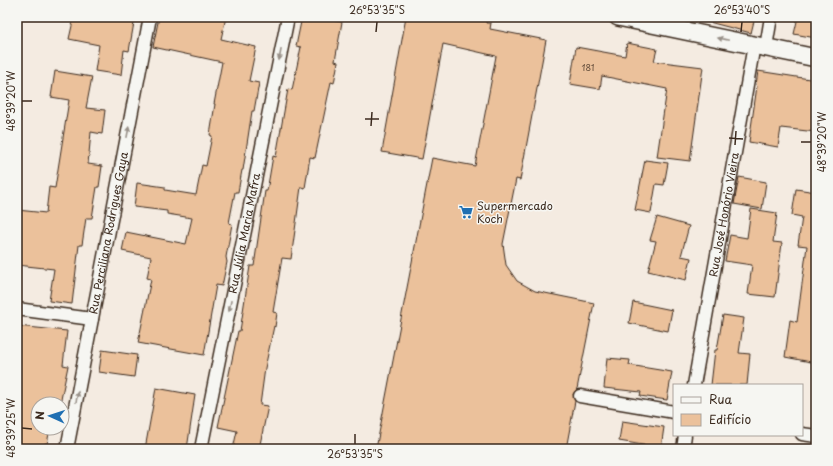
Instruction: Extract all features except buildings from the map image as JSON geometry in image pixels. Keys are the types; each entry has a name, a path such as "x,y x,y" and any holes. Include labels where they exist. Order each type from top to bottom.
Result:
{"main road":[{"path":"618,17 816,58"}],"street":[{"name":"Rua Perciliana Rodrigues Gaya","path":"67,449 150,17"},
{"name":"Rua Júlia Maria Mafra","path":"201,449 288,17"},
{"name":"Rua José Honório Vieira","path":"694,384 760,46 771,17"},
{"path":"17,309 92,319"},
{"path":"580,396 673,412"},
{"path":"803,434 816,436"},
{"path":"683,449 685,436"}],"place":[{"name":"Supermercado Koch","path":"466,212"}]}
